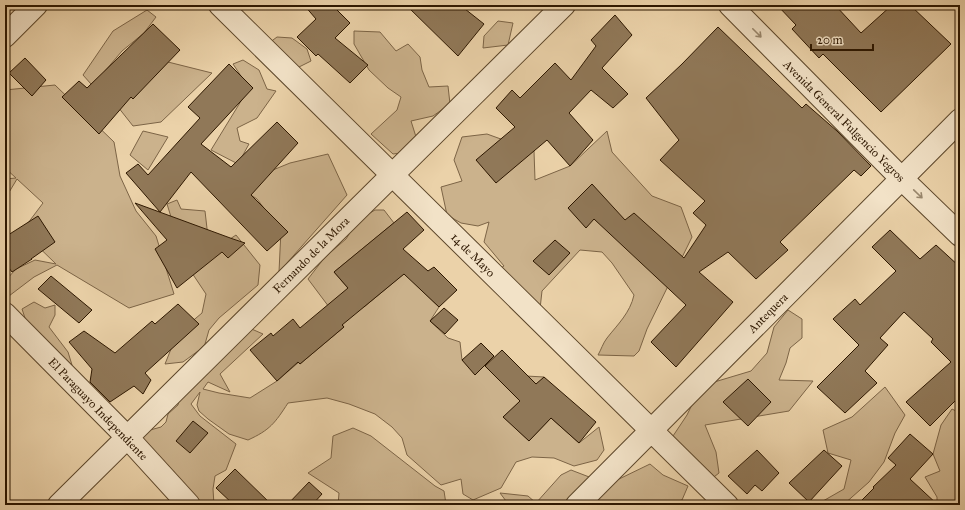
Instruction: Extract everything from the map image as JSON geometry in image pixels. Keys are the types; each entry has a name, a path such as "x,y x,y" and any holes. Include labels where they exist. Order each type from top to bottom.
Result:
{"street":[{"path":"5,36 36,5"},
{"name":"14 de Mayo","path":"220,5 727,505"},
{"name":"Fernando de la Mora","path":"58,505 564,5"},
{"name":"Avenida General Fulgencio Yegros","path":"730,5 902,179 960,235"},
{"name":"Antequera","path":"577,505 960,120"},
{"name":"El Paraguayo Independiente","path":"5,314 127,437 189,505"}],"shaded area":[{"path":"147,10 156,17 144,33 122,51 105,71 99,93 83,75 113,31"},
{"path":"498,21 513,23 508,45 483,48 484,36"},
{"path":"354,31 380,32 396,51 408,44 420,57 422,70 429,87 448,86 450,104 433,116 411,121 417,140 409,152 393,154 371,134 397,110 401,97 388,88 369,70 354,44"},
{"path":"277,37 292,38 307,49 311,61 299,67 269,43"},
{"path":"243,60 259,70 267,89 276,91 257,118 237,128 240,141 249,144 238,164 211,150 249,88 233,64"},
{"path":"168,62 212,73 161,122 133,126 118,107"},
{"path":"55,85 114,142 120,176 136,211 156,236 174,294 129,308 57,265 34,277 5,299 5,281 16,269 35,260 56,264 22,231 43,203 17,179 5,199 5,179 16,178 5,168 5,90"},
{"path":"143,131 168,137 148,170 130,155"},
{"path":"607,131 612,152 652,196 681,207 692,237 647,329 639,351 634,356 598,355 606,340 627,313 634,295 612,263 602,252 580,250 542,291 540,309 511,308 485,277 504,266 484,242 489,222 478,226 461,223 447,215 441,187 462,181 454,160 462,137 487,134 534,151 535,180 570,166"},
{"path":"328,154 347,195 279,272 281,230 257,199 236,185 290,163"},
{"path":"177,200 181,209 205,211 209,246 176,233 167,204"},
{"path":"375,210 384,210 394,223 334,272 364,307 418,262 414,283 439,307 430,321 448,338 460,342 462,360 526,376 544,377 504,417 529,441 551,418 579,443 599,427 604,450 597,460 574,466 554,458 532,457 516,462 501,488 473,500 463,494 461,479 441,485 407,455 402,438 392,427 375,414 349,404 327,398 288,403 267,429 248,440 229,434 199,411 197,405 200,392 191,404 200,416 236,444 226,470 215,476 213,489 214,505 178,505 140,457 143,432 161,427 166,422 168,414 178,405 180,396 189,392 191,385 247,327 263,334 220,374 230,392 208,382 203,389 250,398 277,381 299,362 300,364 344,327 308,279 325,257 346,239 358,220"},
{"path":"236,235 260,265 258,285 219,318 209,330 205,344 198,351 183,362 165,364 177,334 202,313 206,294 188,267"},
{"path":"34,302 45,308 55,305 55,315 49,327 68,352 72,365 61,370 27,324 22,309"},
{"path":"788,310 802,319 802,338 790,348 779,380 813,381 789,411 705,425 716,452 719,473 705,484 671,439 687,415 701,386 751,371 767,353 774,327"},
{"path":"885,387 905,415 895,433 884,462 869,482 843,505 816,505 844,489 851,460 828,453 823,430 852,417"},
{"path":"952,409 960,413 960,505 937,505 937,497 925,477 940,471 933,454 941,425"},
{"path":"353,428 371,436 435,486 444,491 446,504 338,505 339,493 308,473 331,458 333,436"},
{"path":"650,464 663,475 688,486 682,500 660,505 593,505 617,480"},
{"path":"571,470 597,480 576,505 509,505 500,493 528,496 536,503 561,475"},
{"path":"755,501 779,501 795,505 754,505"}],"building":[{"path":"304,5 332,5 350,23 335,38 368,65 350,83 318,54 316,56 297,37 316,19"},
{"path":"406,5 460,5 484,24 458,56"},
{"path":"777,5 835,5 861,33 892,5 910,5 951,44 881,112 823,54 819,58 792,29 796,25"},
{"path":"615,15 632,35 602,68 628,94 613,108 591,90 569,113 593,140 570,166 547,140 496,183 476,160 515,127 496,108 512,90 520,98 555,63 571,80 596,46 591,40"},
{"path":"153,24 180,50 133,99 131,97 99,134 62,97 79,81 87,88"},
{"path":"718,27 802,108 806,104 837,131 871,166 861,176 854,170 780,242 788,250 756,279 728,252 699,272 733,302 676,367 651,342 686,305 594,219 586,228 568,208 592,184 625,220 634,213 684,258 706,225 693,213 705,201 660,160 679,140 646,98"},
{"path":"25,58 46,80 32,96 9,73"},
{"path":"229,64 253,88 201,144 231,167 277,122 298,143 251,195 288,232 267,251 191,172 160,212 126,173 138,164 148,175 200,118 188,107"},
{"path":"135,203 245,243 228,258 222,252 177,288 155,249 167,240"},
{"path":"407,212 424,230 403,249 428,271 434,267 457,290 439,307 404,274 342,325 344,327 300,364 298,362 277,381 250,350 271,333 273,336 293,319 300,328 348,288 334,272"},
{"path":"38,216 55,242 12,272 5,263 5,237"},
{"path":"890,230 920,259 936,245 960,267 960,396 930,426 906,402 951,362 931,342 933,339 904,312 880,338 888,345 865,371 877,383 845,413 817,387 859,345 833,319 855,299 860,305 896,271 872,247"},
{"path":"555,240 570,253 549,275 533,261"},
{"path":"51,276 92,310 79,323 38,289"},
{"path":"178,304 199,324 145,373 151,380 143,394 134,386 110,402 90,382 92,369 69,342 84,331 115,353 152,321 155,324"},
{"path":"444,308 458,320 445,334 430,321"},
{"path":"481,343 494,356 475,375 462,360"},
{"path":"502,350 536,384 544,377 596,422 579,443 551,418 529,441 503,417 520,401 485,366"},
{"path":"748,379 771,402 748,426 723,402"},
{"path":"193,421 208,433 190,453 176,441"},
{"path":"910,434 933,454 910,479 938,505 857,505 896,465 888,458"},
{"path":"757,450 779,473 762,491 755,485 747,494 728,476"},
{"path":"824,450 842,466 809,502 789,483"},
{"path":"235,469 272,505 234,505 216,488"},
{"path":"309,482 322,494 312,505 287,505"}]}
